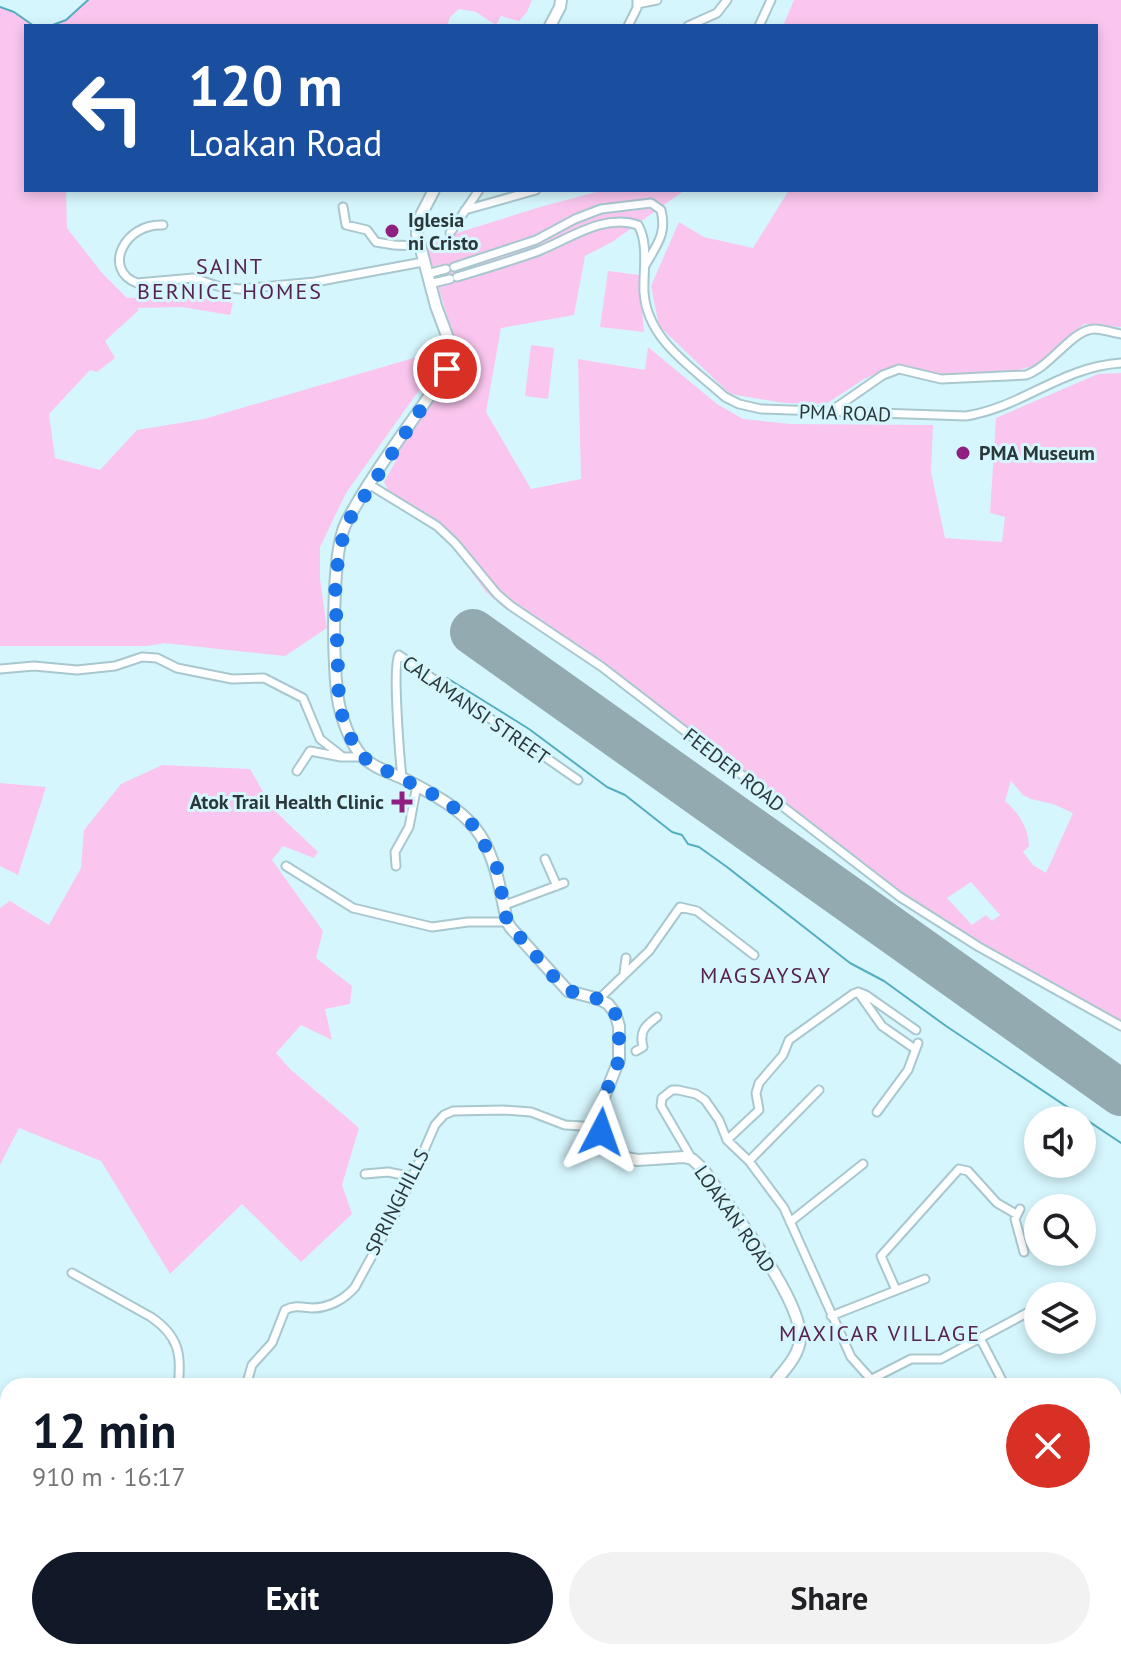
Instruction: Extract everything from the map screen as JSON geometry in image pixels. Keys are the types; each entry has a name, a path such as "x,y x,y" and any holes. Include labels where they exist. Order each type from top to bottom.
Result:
{"main road":[{"path":"551,24 561,0"},
{"path":"433,192 417,223 419,246 452,349 450,364 345,526 335,578 339,702 345,727 363,757 456,808 475,827 497,868 507,922 568,991 599,999 614,1010 623,1059 604,1094 599,1110 600,1127"},
{"name":"LOAKAN ROAD","path":"600,1127 611,1147 626,1158 684,1157 692,1159 703,1169 752,1240 796,1313 800,1344 778,1378"}],"street":[{"path":"629,24 637,2 657,0"},
{"path":"692,24 717,13 727,0"},
{"path":"760,24 771,0"},
{"path":"450,233 478,192"},
{"path":"465,210 529,192"},
{"name":"PMA ROAD","path":"428,279 450,268 536,240 601,209 651,203 661,210 664,224 662,235 645,266"},
{"path":"343,207 345,224 367,230 376,242 419,246"},
{"name":"PMA ROAD","path":"428,279 453,278 539,250 584,230 629,221 641,230 644,293 647,314 654,330 725,397 761,409 938,417 989,412 1071,373 1101,364 1121,363"},
{"path":"163,225 152,224 140,228 124,244 120,259 122,271 129,280 137,283 193,278 240,289 315,282 423,262"},
{"path":"479,259 483,269"},
{"path":"829,412 883,375 899,369 941,379 1026,375 1053,359 1080,332 1095,329 1121,334"},
{"name":"FEEDER ROAD","path":"370,485 437,526 511,606 602,667 900,897 979,947 1121,1026"},
{"name":"CALAMANSI STREET","path":"402,778 395,680 395,660 399,655 578,780"},
{"path":"0,669 24,666 86,669 115,666 142,657 157,658 177,668 232,679 259,676 303,698 320,739 343,757"},
{"path":"297,771 310,751 316,750 330,757 363,757"},
{"path":"396,866 395,852 409,827 417,785"},
{"path":"505,905 560,884 545,859"},
{"path":"286,866 353,908 432,927 468,922 507,922"},
{"path":"599,999 649,951 676,910 684,907 697,911 754,955"},
{"path":"624,973 626,958"},
{"path":"858,992 916,1030"},
{"path":"858,992 882,1026 916,1046 908,1070 877,1112"},
{"path":"727,1140 759,1110 756,1093 759,1083 783,1055 789,1040 858,992"},
{"path":"636,1051 643,1047 643,1028 657,1017"},
{"path":"692,1159 661,1106 662,1098 672,1090 685,1090 705,1100 719,1120 727,1140 773,1191 851,1357 870,1378"},
{"path":"749,1161 819,1090"},
{"name":"SPRINGHILLS","path":"248,1378 252,1365 272,1343 285,1310 294,1306 316,1308 328,1305 345,1298 355,1287 413,1177 435,1125 444,1115 453,1111 524,1111 565,1125 600,1127"},
{"path":"790,1222 863,1164"},
{"path":"896,1290 881,1256 959,1169 968,1171 997,1203 1018,1211 1017,1231 1024,1252"},
{"path":"365,1174 388,1172 413,1177"},
{"path":"72,1273 162,1326 176,1345 182,1362 179,1378"},
{"path":"831,1316 925,1279"},
{"path":"882,1378 911,1359 941,1359 1024,1314"},
{"path":"980,1338 1001,1378"}],"shaded area":[{"path":"88,0 532,0 519,21 501,16 497,24 476,12 459,9 448,24 55,24 66,20"},
{"path":"794,0 1121,0 1121,327 1084,324 1036,365 1015,371 950,375 894,366 864,379 826,404 784,403 730,394 659,326 651,286 679,222 704,237 753,248 788,192 1098,192 1098,24 784,24"},
{"path":"0,7 31,24 24,24 24,192 66,192 67,228 102,273 127,298 188,296 233,303 230,315 182,307 137,308 139,310 105,341 115,358 97,372 90,370 49,414 55,458 100,470 137,430 204,419 441,350 424,383 346,493 320,547 320,579 327,628 285,656 164,643 148,646 0,646"},
{"path":"596,192 682,192 612,242 585,256 574,315 501,328 486,412 531,489 581,479 578,359 645,370 648,347 717,404 743,419 790,424 933,425 931,472 945,538 1002,542 1005,517 990,513 996,418 1098,374 1121,373 1121,1032 978,951 887,893 597,667 503,607 486,592 450,542 429,523 393,500 384,482 397,459 395,457 456,364 457,348 425,243","holes":["1011,781 1023,795 1073,813 1046,873 1033,865 1023,852 1029,846 1025,827 1005,801","971,882 1000,915 992,921 986,915 972,925 947,898"]},
{"path":"608,271 639,275 644,332 600,327"},
{"path":"531,345 554,348 548,399 525,396"},
{"path":"162,765 250,769 273,809 318,852 314,858 283,846 272,860 323,931 316,958 352,986 350,1004 325,1009 332,1040 301,1025 276,1053 290,1069 359,1128 342,1185 352,1214 301,1262 242,1204 170,1274 101,1161 19,1128 0,1165 0,908 10,901 49,925 81,868 84,830 121,784"},
{"path":"0,783 46,787 18,875 0,866"}],"waterway":[{"path":"55,24 66,20 88,0"},
{"path":"0,7 31,24"},
{"path":"447,678 529,729 607,787 625,795 672,832 682,835 688,844 699,847 850,963 884,981 1121,1143"}],"runway":[{"path":"473,632 1121,1093"}],"place":[{"name":"Iglesia ni Cristo","path":"392,231"},
{"name":"PMA Museum","path":"963,453"},
{"name":"Atok Trail Health Clinic","path":"402,802"}],"district":[{"name":"SAINT BERNICE HOMES","path":"230,278"},
{"name":"MAGSAYSAY","path":"766,975"},
{"name":"MAXICAR VILLAGE","path":"880,1333"}],"route":[{"path":"447,369 345,526 335,578 339,702 345,727 360,755 446,801 475,827 497,868 507,922 560,984 568,991 599,999 614,1010 619,1026 619,1060 599,1110 601,1132"}]}
